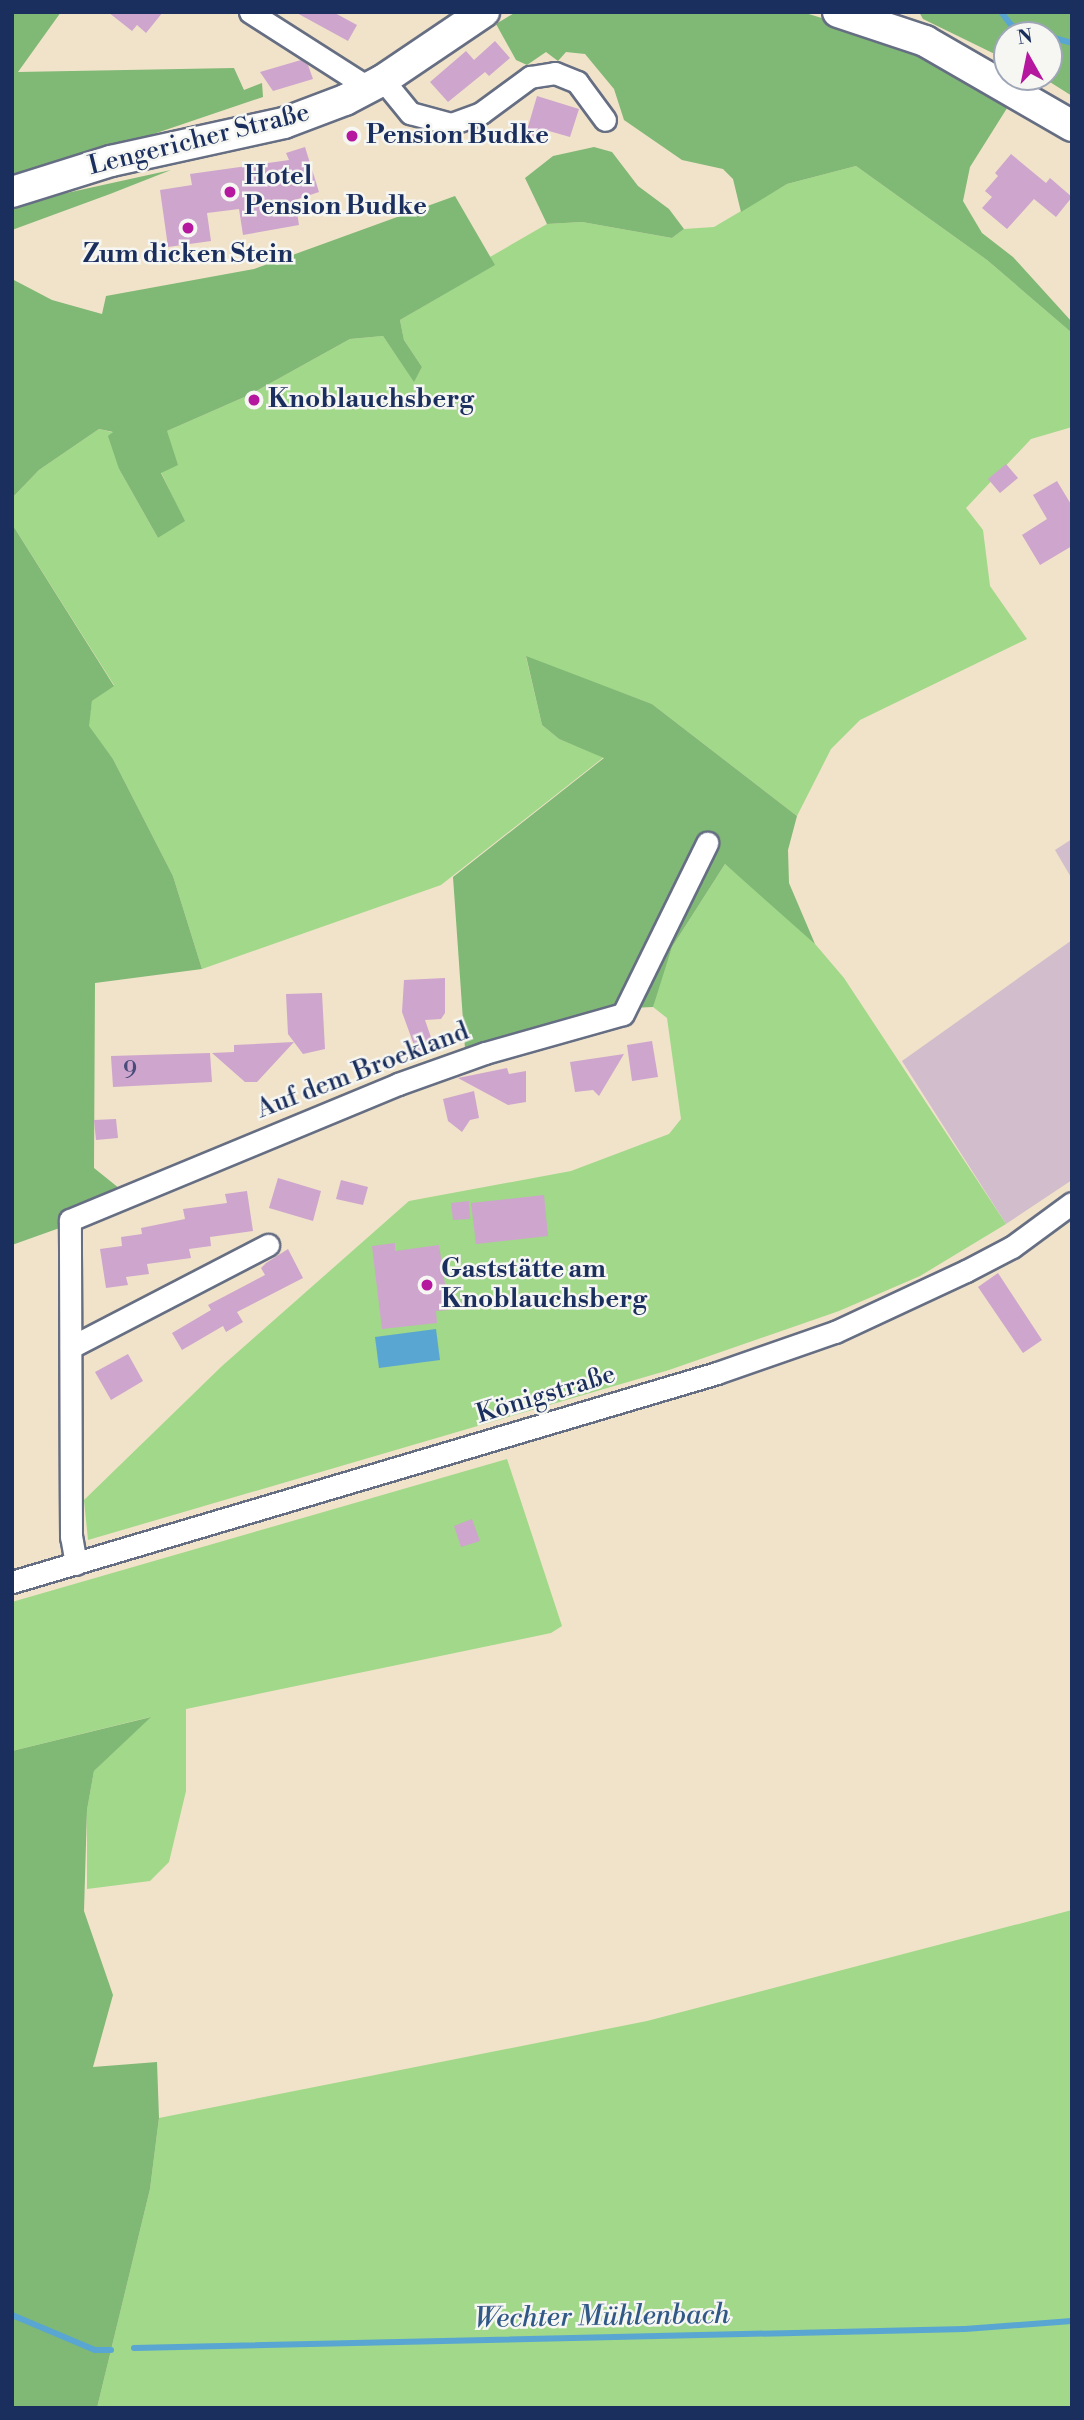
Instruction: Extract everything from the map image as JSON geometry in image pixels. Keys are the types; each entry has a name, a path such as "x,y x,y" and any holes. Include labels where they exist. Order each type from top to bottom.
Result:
{"main road":[{"name":"Lengericher Straße","path":"12,192 111,161 284,123 376,84 484,12"},
{"path":"838,12 885,19 986,73 1072,126"}],"street":[{"path":"250,12 376,84 410,113 451,124 481,113 530,77 564,75 584,90 605,120"},
{"name":"Auf dem Broekland","path":"76,1564 71,1537 69,1228 75,1216 398,1084 485,1053 623,1014 707,843"},
{"name":"Königstraße","path":"12,1582 717,1373 835,1332 978,1265 1072,1203"},
{"path":"71,1347 268,1245"}],"shaded area":[{"path":"1072,839 1072,879 1055,850"},
{"path":"1072,940 1072,1180 1006,1224 902,1061"}],"green space":[{"path":"12,12 61,12 18,72 234,68 244,90 262,83 263,97 12,182"},
{"path":"516,12 802,12 921,48 1009,105 970,167 963,201 982,233 1013,257 1072,322 1072,333 987,260 856,166 787,184 741,212 733,179 723,169 682,160 624,120 614,89 585,54 566,52 558,61 546,52 527,65 516,60 496,24"},
{"path":"919,12 1072,12 1072,96 1063,90 1063,21 993,21 993,53 923,19"},
{"path":"594,147 612,152 638,186 669,209 684,229 672,238 582,222 547,224 525,178 553,156"},
{"path":"856,166 987,260 1072,333 1072,427 1031,439 966,508 983,530 990,586 1027,639 860,720 831,749 797,816 652,704 526,657 542,725 559,739 604,757 441,885 202,969 173,876 113,759 88,726 92,701 114,685 12,524 12,498 39,470 99,429 115,433 119,469 158,538 184,521 161,472 167,431 249,395 350,339 383,336 414,381 422,367 404,340 400,320 494,265 490,257 547,224 582,222 672,238 684,229 714,227 787,184"},
{"path":"171,170 110,194 12,230 12,205"},
{"path":"455,196 495,265 400,320 404,340 422,367 414,382 383,336 350,339 249,395 167,431 178,465 161,473 185,521 158,538 119,469 108,436 113,432 99,429 39,470 12,498 12,279 52,300 102,314 106,296 254,269"},
{"path":"12,524 114,686 92,701 89,726 113,759 173,876 202,969 95,983 94,1168 135,1201 12,1245"},
{"path":"526,656 652,704 797,816 788,850 789,883 815,944 725,864 672,947 653,1007 607,1009 465,1049 453,877 604,758 559,739 542,725"},
{"path":"725,864 804,931 844,978 1006,1224 920,1276 839,1311 669,1370 88,1540 84,1500 222,1366 409,1201 571,1171 669,1134 681,1119 667,1018 653,1007 654,995 672,947"},
{"path":"507,1459 562,1626 551,1633 186,1709 186,1791 169,1862 150,1881 87,1889 87,1810 94,1771 150,1717 12,1751 12,1602"},
{"path":"151,1717 94,1771 87,1810 84,1911 113,1995 93,2067 157,2062 159,2118 150,2189 97,2408 12,2408 12,1751"},
{"path":"1072,1910 1072,2408 97,2408 150,2189 159,2118 647,2021"}],"water":[{"path":"436,1329 440,1360 379,1368 375,1337"}],"building":[{"path":"108,12 163,12 146,33 137,25 132,31"},
{"path":"295,12 333,12 357,25 348,41"},
{"path":"495,41 510,58 489,76 485,72 448,102 430,82 466,51 474,60"},
{"path":"301,60 308,65 313,79 273,91 260,72"},
{"path":"537,96 579,109 570,137 549,131 545,142 525,137"},
{"path":"305,147 319,192 295,200 299,225 243,235 239,209 207,213 211,241 168,247 160,190 192,185 190,174 289,160 286,153"},
{"path":"1011,154 1046,183 1050,178 1072,197 1056,217 1034,199 1007,229 982,208 992,197 985,191 998,176 995,173"},
{"path":"1006,464 1018,478 1000,493 988,479"},
{"path":"1057,481 1072,506 1072,546 1040,565 1022,535 1047,519 1033,495"},
{"path":"445,978 445,1013 441,1019 425,1020 436,1052 419,1059 402,1012 404,980"},
{"path":"322,993 325,1049 303,1054 288,1034 286,994"},
{"path":"652,1041 658,1077 632,1081 627,1045"},
{"path":"294,1042 257,1082 245,1082 212,1053 234,1052 234,1045"},
{"path":"210,1053 212,1082 113,1087 111,1056"},
{"path":"624,1054 599,1096 593,1090 575,1092 570,1062"},
{"path":"507,1068 509,1074 526,1071 526,1102 508,1105 458,1078"},
{"path":"474,1091 479,1118 470,1120 462,1132 448,1121 443,1099"},
{"path":"116,1119 118,1138 96,1140 94,1120"},
{"path":"278,1178 321,1191 313,1221 269,1208"},
{"path":"341,1180 368,1187 363,1205 336,1199"},
{"path":"247,1191 253,1231 210,1237 211,1246 189,1249 191,1258 147,1264 149,1274 126,1277 128,1285 106,1288 100,1249 122,1246 121,1237 142,1234 141,1228 185,1219 183,1209 227,1203 225,1194"},
{"path":"544,1195 548,1236 476,1244 471,1203"},
{"path":"469,1201 470,1219 453,1220 451,1203"},
{"name":"Gaststätte am Knoblauchsberg","path":"395,1243 395,1251 439,1245 449,1310 436,1311 437,1323 382,1329 372,1246"},
{"path":"288,1249 303,1278 237,1312 243,1322 226,1332 223,1326 182,1350 172,1333 211,1310 208,1305 265,1275 261,1268"},
{"path":"998,1273 1042,1340 1023,1353 978,1287"},
{"path":"128,1354 143,1381 111,1400 95,1372"},
{"path":"472,1519 480,1541 461,1547 454,1526"}],"waterway":[{"name":"Wechter Mühlenbach","path":"1001,12 1012,26 1072,43"},
{"name":"Wechter Mühlenbach","path":"12,2315 95,2350 111,2350"},
{"name":"Wechter Mühlenbach","path":"134,2348 965,2329 1072,2321"}],"place":[{"name":"Pension Budke","path":"352,136"},
{"name":"Hotel Pension Budke","path":"230,192"},
{"name":"Zum dicken Stein","path":"188,228"},
{"name":"Knoblauchsberg","path":"254,400"},
{"name":"Gaststätte am Knoblauchsberg","path":"427,1285"}]}
